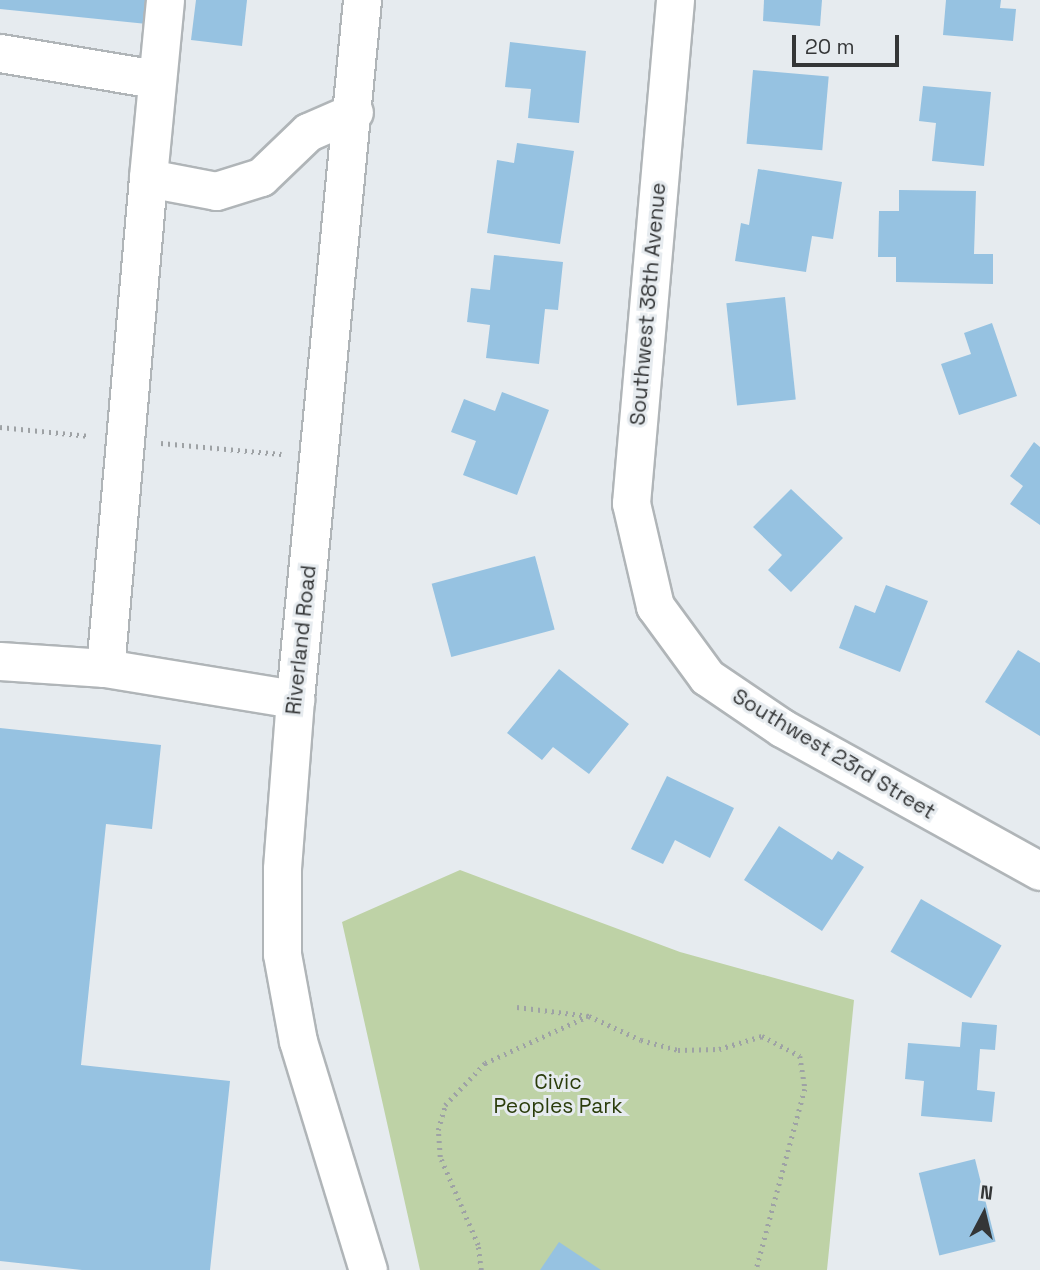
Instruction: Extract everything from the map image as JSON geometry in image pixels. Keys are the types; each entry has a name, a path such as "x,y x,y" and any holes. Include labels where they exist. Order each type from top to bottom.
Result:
{"street":[{"path":"105,668 165,0"},
{"name":"Riverland Road","path":"362,0 354,112 295,699 282,869 282,954 298,1041 368,1270"},
{"name":"Southwest 38th Avenue","path":"655,606 631,503 675,0"},
{"path":"0,53 156,79"},
{"path":"148,178 216,191 261,177 309,132 354,112"},
{"name":"Southwest 23rd Street","path":"655,606 707,677 782,728 1040,871"},
{"path":"0,661 105,668 295,699"}],"path":[{"path":"517,1007 589,1016 641,1040 678,1050 719,1049 762,1035 800,1056 805,1089 756,1270"},
{"path":"481,1270 478,1245 440,1157 438,1130 445,1105 485,1063 589,1016"}],"green space":[{"name":"Civic Peoples Park","path":"460,870 680,952 854,1000 827,1270 420,1270 342,922"}],"building":[{"path":"0,0 149,0 147,24 0,9"},
{"path":"196,0 247,0 242,46 191,40"},
{"path":"764,0 822,0 820,26 763,21"},
{"path":"946,0 1001,0 1000,8 1016,9 1013,41 943,35"},
{"path":"510,42 586,51 579,123 528,118 531,89 505,87"},
{"path":"753,70 829,77 822,150 747,144"},
{"path":"923,86 991,92 984,166 932,161 936,123 919,121"},
{"path":"517,143 574,151 560,244 487,233 497,160 514,163"},
{"path":"758,169 842,182 833,239 812,236 806,272 735,261 741,223 749,225"},
{"path":"899,190 976,191 974,254 993,254 993,284 896,282 896,257 878,257 879,211 899,211"},
{"path":"494,255 563,262 558,310 545,309 539,364 486,358 490,325 467,322 471,288 490,290"},
{"path":"785,297 796,399 737,406 726,303"},
{"path":"992,323 1017,396 959,415 941,364 971,354 964,333"},
{"path":"502,392 549,410 517,495 463,475 476,441 451,432 464,399 495,411"},
{"path":"1034,442 1040,447 1040,525 1010,504 1023,486 1010,476"},
{"path":"791,489 843,538 791,592 768,570 782,555 753,527"},
{"path":"535,556 555,629 451,657 432,584"},
{"path":"886,585 928,601 900,672 839,648 855,605 875,613"},
{"path":"1018,650 1040,663 1040,736 985,702"},
{"path":"559,669 629,724 589,774 553,747 542,760 507,733"},
{"path":"0,728 161,745 152,829 106,824 81,1065 230,1081 210,1270 82,1270 0,1261"},
{"path":"667,776 734,808 710,858 675,840 663,864 631,849"},
{"path":"779,826 832,860 838,851 864,867 822,931 744,880"},
{"path":"921,899 1002,946 971,998 890,952"},
{"path":"962,1022 997,1025 995,1050 980,1049 977,1090 995,1092 992,1122 921,1116 924,1081 905,1079 908,1043 960,1047"},
{"path":"975,1159 996,1241 939,1256 919,1173"},
{"path":"559,1242 601,1270 540,1270"}]}
